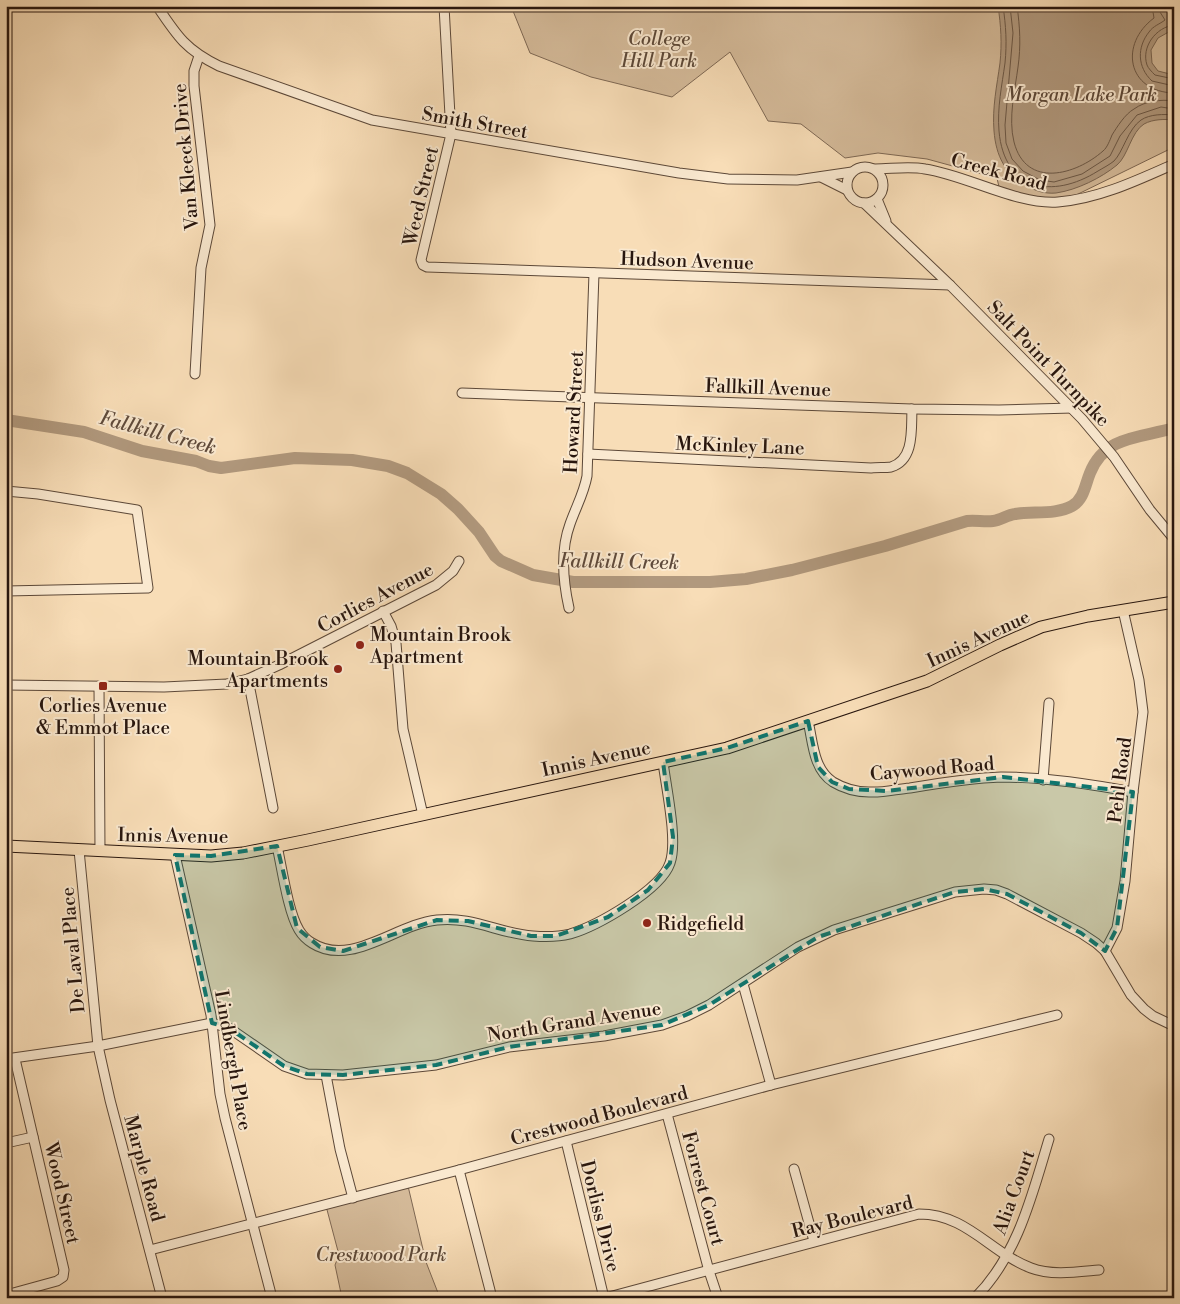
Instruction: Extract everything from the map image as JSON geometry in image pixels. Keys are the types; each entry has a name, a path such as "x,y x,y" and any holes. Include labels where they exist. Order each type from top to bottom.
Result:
{"main road":[{"name":"Innis Avenue","path":"6,846 210,856 277,846 727,748 928,681 1000,645 1041,628 1088,616 1174,602"}],"street":[{"name":"Smith Street","path":"157,6 181,40 199,56 219,66 354,114 393,124 709,177 789,180 852,172"},
{"name":"Weed Street","path":"423,265 422,260 451,134 444,6"},
{"name":"Van Kleeck Drive","path":"195,374 201,268 210,225 194,86 194,71 199,56"},
{"name":"Creek Road","path":"875,169 924,168 1022,197 1057,202 1094,194 1122,185 1174,164"},
{"path":"821,177 847,190 853,199 864,204 877,199 883,189 881,175 875,169 863,166 852,172 847,180 847,190"},
{"path":"883,183 899,169"},
{"name":"Salt Point Turnpike","path":"877,199 887,224"},
{"name":"Salt Point Turnpike","path":"864,204 950,285 1073,408 1102,441 1150,510 1174,539"},
{"name":"Hudson Avenue","path":"423,265 427,267 950,285"},
{"name":"Howard Street","path":"569,608 564,587 564,546 588,476 594,273"},
{"name":"Fallkill Avenue","path":"462,393 912,409 1073,408"},
{"name":"McKinley Lane","path":"588,454 871,468 890,467 900,462 909,451 912,409"},
{"path":"6,491 38,494 137,510 148,588 6,591"},
{"name":"Corlies Avenue","path":"6,685 164,687 227,684 248,679 279,665 445,579 459,561"},
{"name":"Pehl Road","path":"1105,951 1117,928 1125,882 1133,792 1143,712 1139,680 1123,610"},
{"path":"383,611 391,626 396,643 403,729 423,815"},
{"path":"248,679 273,808"},
{"path":"99,686 100,851"},
{"path":"1043,780 1049,703"},
{"name":"Caywood Road","path":"808,721 818,767 832,782 849,789 869,792 887,791 976,778 1003,777 1043,780 1133,792"},
{"path":"277,846 298,928 302,935 311,942 326,949 351,950 409,926 437,920 468,921 530,936 556,936 572,933 608,918 648,890 666,873 673,851 663,762"},
{"name":"De Laval Place","path":"79,850 98,1046"},
{"name":"Lindbergh Place","path":"175,855 212,1023 220,1094 272,1298"},
{"name":"North Grand Avenue","path":"212,1023 229,1028 284,1066 308,1074 326,1075 392,1071 436,1066 475,1054 509,1047 640,1031 662,1025 687,1016 743,984 798,947 826,934 955,892 996,890 1081,933 1105,951 1131,995 1153,1016 1174,1026"},
{"path":"743,984 771,1085"},
{"name":"Crestwood Boulevard","path":"150,1250 459,1170 771,1085 1057,1015"},
{"path":"11,1059 98,1046 212,1023"},
{"name":"Marple Road","path":"98,1046 110,1100 162,1298"},
{"name":"Wood Street","path":"6,1295 57,1281 62,1277 64,1270 33,1137 11,1059"},
{"path":"326,1075 340,1149 353,1198"},
{"name":"Forrest Court","path":"668,1114 709,1271 718,1298"},
{"path":"6,1143 33,1137"},
{"name":"Alia Court","path":"975,1298 995,1274 1007,1255 1024,1218 1049,1139"},
{"name":"Dorliss Drive","path":"566,1141 604,1298"},
{"path":"794,1168 814,1241"},
{"path":"459,1170 492,1298"},
{"name":"Ray Boulevard","path":"604,1298 919,1214 932,1214 956,1222 970,1229 1007,1255 1032,1268 1048,1272 1099,1270"}],"highlighted area":[{"path":"808,721 818,767 832,782 849,789 887,791 1003,777 1133,792 1117,928 1105,951 1081,933 1007,894 984,889 955,892 818,937 709,1005 662,1025 509,1047 436,1065 343,1075 307,1074 284,1066 229,1028 212,1023 175,855 211,856 277,846 297,928 320,947 343,951 437,920 468,921 531,936 556,936 608,917 648,890 670,863 673,837 663,762 727,748"}],"green space":[{"name":"College Hill Park","path":"511,6 1174,6 1174,147 1072,197 1042,201 1000,191 995,170 982,174 927,159 878,153 845,158 801,124 768,121 730,52 672,97 591,77 530,53"},
{"name":"Crestwood Park","path":"408,1186 426,1262 440,1298 342,1298 335,1265 339,1255 326,1206"}],"water":[{"name":"Morgan Lake Park","path":"998,6 1168,6 1174,10 1174,29 1158,38 1151,50 1152,63 1158,71 1174,75 1174,120 1151,121 1144,124 1136,133 1117,165 1096,179 1080,186 1056,193 1048,193 1041,192 1019,181 1007,170 995,140 995,97 1001,48"}],"waterway":[{"name":"Fallkill Creek","path":"6,420 84,432 142,451 196,461 221,468 295,458 352,460 388,466 407,473 441,494 479,532 495,556 501,561 533,575 573,582 710,582 746,579 792,570 885,546 967,521 993,521 1015,514 1059,511 1072,506 1079,500 1090,473 1105,451 1125,440 1174,428"}],"place":[{"name":"Mountain Brook Apartment","path":"360,645"},
{"name":"Mountain Brook Apartments","path":"338,669"},
{"name":"Corlies Avenue & Emmot Place","path":"103,686"},
{"name":"Ridgefield","path":"647,923"}]}
